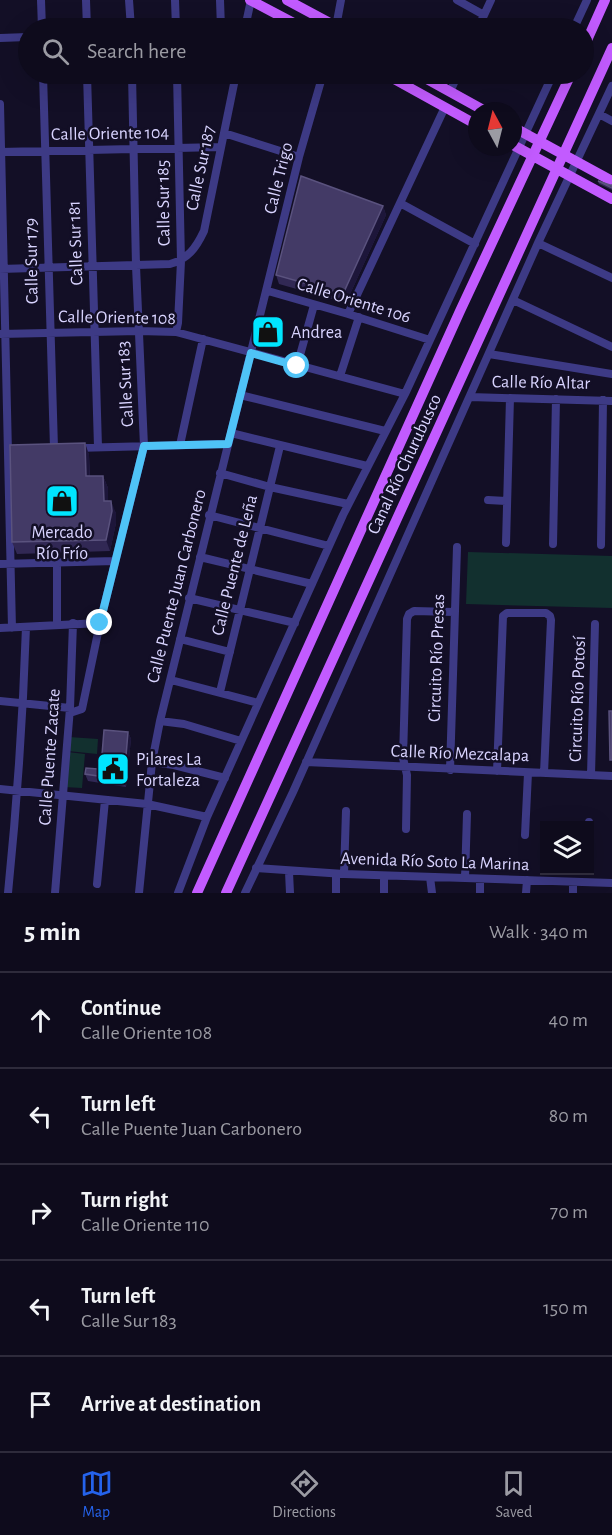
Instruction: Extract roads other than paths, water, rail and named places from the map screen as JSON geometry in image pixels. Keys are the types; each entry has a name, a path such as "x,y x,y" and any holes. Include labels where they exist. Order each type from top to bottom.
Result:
{"main road":[{"path":"251,0 284,18"},
{"path":"287,0 320,18"},
{"path":"594,25 605,0"},
{"name":"Canal Río Churubusco","path":"226,893 612,48"},
{"path":"403,84 468,120"},
{"path":"436,84 468,102"},
{"name":"Canal Río Churubusco","path":"197,893 451,332 567,84"},
{"path":"522,132 612,181"},
{"path":"522,150 612,199"}],"street":[{"path":"41,0 42,18"},
{"path":"86,0 87,18"},
{"path":"129,0 130,18"},
{"path":"175,0 176,18"},
{"path":"220,0 221,18"},
{"path":"247,18 251,0"},
{"path":"339,18 341,0"},
{"path":"457,0 484,15"},
{"path":"483,18 491,0"},
{"path":"579,18 587,0"},
{"path":"0,38 18,37"},
{"name":"Calle Sur 179","path":"43,84 54,448"},
{"name":"Calle Sur 181","path":"87,84 98,447"},
{"name":"Calle Sur 183","path":"70,711 82,709 100,623 144,446 136,266 132,84"},
{"name":"Calle Sur 185","path":"176,332 181,261 177,84"},
{"name":"Calle Sur 187","path":"181,261 196,246 204,231 234,84"},
{"name":"Calle Trigo","path":"268,291 299,157 320,84"},
{"path":"450,92 454,84"},
{"name":"Canal Río Churubusco","path":"522,139 548,84"},
{"name":"Canal Río Churubusco","path":"245,893 538,243 612,86"},
{"path":"0,104 4,449 11,564 12,628"},
{"path":"348,314 445,107"},
{"path":"599,114 612,121"},
{"path":"224,133 299,157"},
{"name":"Calle Oriente 104","path":"0,152 221,147"},
{"name":"Canal Río Churubusco","path":"178,893 207,817 348,504 405,394 475,244 512,156"},
{"path":"400,203 475,244"},
{"path":"538,243 612,278"},
{"path":"2,269 136,266 181,261"},
{"name":"Calle Oriente 106","path":"268,291 430,340"},
{"name":"Calle Puente Juan Carbonero","path":"139,893 152,762 160,721 220,473 268,291"},
{"path":"513,300 612,347"},
{"path":"297,366 314,305"},
{"path":"340,376 359,317"},
{"name":"Calle Oriente 108","path":"3,334 176,332 405,394"},
{"path":"180,445 203,339"},
{"path":"489,354 612,374"},
{"path":"240,394 385,431"},
{"name":"Calle Río Altar","path":"470,397 608,400"},
{"path":"506,543 510,398"},
{"path":"553,544 556,399"},
{"path":"601,545 608,400"},
{"path":"231,433 367,466"},
{"path":"42,448 228,444"},
{"name":"Calle Puente de Leña","path":"220,692 280,446"},
{"path":"4,449 20,449"},
{"path":"220,473 270,487 348,504"},
{"path":"488,500 506,501"},
{"path":"210,515 329,546"},
{"name":"Circuito Río Presas","path":"450,770 457,547"},
{"path":"200,557 312,584"},
{"path":"0,564 115,561"},
{"path":"57,563 57,624"},
{"path":"189,598 295,623"},
{"name":"Circuito Río Presas","path":"406,829 407,775 403,758 407,619 414,611 454,612"},
{"path":"497,771 503,616 507,613 546,613 550,615 550,620 544,774"},
{"name":"Calle Puente Zacate","path":"55,893 70,711 73,623"},
{"path":"0,628 100,623"},
{"name":"Circuito Río Potosí","path":"591,775 595,624"},
{"path":"8,893 24,703 26,627"},
{"path":"180,639 230,652"},
{"path":"171,680 258,703"},
{"path":"0,701 70,711"},
{"path":"160,721 184,724 241,741"},
{"path":"152,762 225,778"},
{"name":"Calle Río Mezcalapa","path":"306,762 612,776"},
{"path":"525,836 528,772"},
{"path":"0,789 147,804 207,817"},
{"path":"98,884 105,800"},
{"path":"336,893 346,811"},
{"path":"465,878 467,814"},
{"name":"Avenida Río Soto La Marina","path":"256,868 289,872 612,883"},
{"path":"289,872 290,893"},
{"path":"587,875 587,882"},
{"path":"384,876 384,893"},
{"path":"430,877 432,893"},
{"path":"480,879 480,893"},
{"path":"526,893 527,880"},
{"path":"573,882 573,893"}],"place":[{"name":"Andrea","path":"268,332"},
{"name":"Mercado Río Frío","path":"62,501"},
{"name":"Pilares La Fortaleza","path":"113,769"}]}
